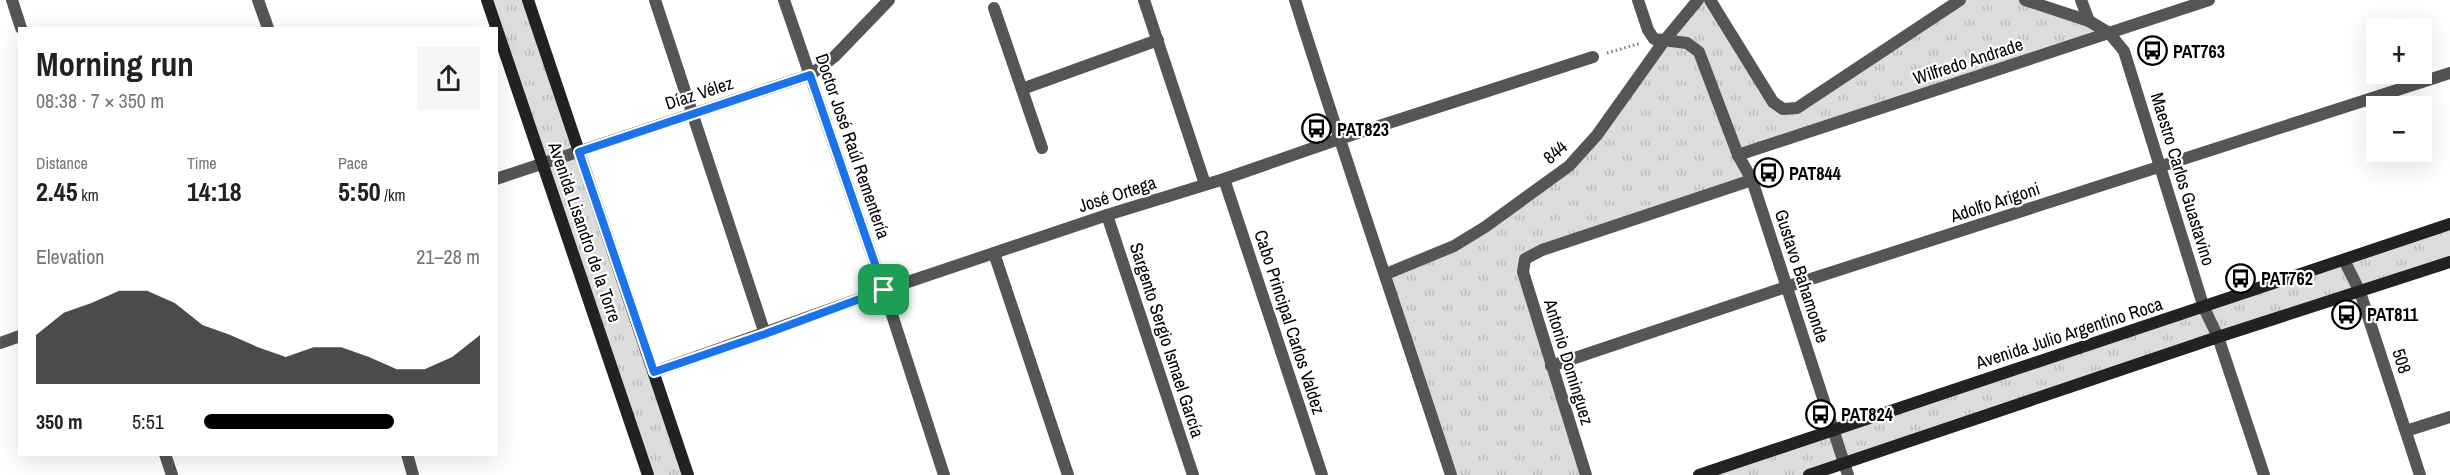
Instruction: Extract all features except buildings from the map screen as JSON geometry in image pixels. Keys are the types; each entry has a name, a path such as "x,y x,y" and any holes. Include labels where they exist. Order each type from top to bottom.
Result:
{"main road":[{"name":"Avenida Lisandro de la Torre","path":"487,0 496,27"},
{"name":"Avenida Lisandro de la Torre","path":"528,0 688,475"},
{"name":"Avenida Lisandro de la Torre","path":"498,32 648,475"},
{"name":"Avenida Julio Argentino Roca","path":"1699,475 2450,224"},
{"path":"1809,475 1846,469 2218,337 2450,262"}],"street":[{"path":"12,0 21,27"},
{"path":"258,0 268,27"},
{"path":"655,0 765,334"},
{"name":"Doctor José Raúl Rementería","path":"784,0 884,290 944,475"},
{"path":"1144,0 1205,184"},
{"path":"1295,0 1451,475"},
{"path":"1638,0 1648,30 1659,40"},
{"name":"844","path":"1386,274 1454,246 1569,166 1598,135 1659,40 1698,0"},
{"path":"1710,0 1773,102 1783,109 1797,108 1960,0"},
{"path":"2025,0 2089,21 2109,33"},
{"path":"2081,0 2089,21"},
{"name":"Wilfredo Andrade","path":"1738,155 2209,0"},
{"name":"Díaz Vélez","path":"498,178 810,75 834,57 889,1"},
{"path":"994,8 1042,148"},
{"name":"Maestro Carlos Guastavino","path":"2109,33 2124,51 2162,167 2204,308 2218,337 2264,475"},
{"path":"1022,89 1158,40"},
{"name":"Gustavo Bahamonde","path":"1659,40 1687,43 1698,52 1738,155 1752,180 1846,469"},
{"name":"José Ortega","path":"654,372 884,290 1107,215 1224,179 1339,139 1593,57"},
{"name":"Adolfo Arigoni","path":"1551,366 2450,73"},
{"name":"Cabo Principal Carlos Valdez","path":"1224,179 1322,475"},
{"name":"Antonio Dominguez","path":"1586,475 1522,272 1525,259 1542,249 1752,180"},
{"name":"Sargento Sergio Ismael García","path":"1107,215 1192,475"},
{"path":"994,253 1068,475"},
{"name":"508","path":"2344,260 2360,292 2420,475"},
{"path":"0,343 18,337"},
{"path":"2406,431 2450,417"},
{"path":"166,456 172,475"},
{"path":"408,456 413,475"}],"path":[{"path":"1593,57 1659,40"}],"green space":[{"path":"487,0 528,0 688,475 648,475"},
{"path":"1698,0 1710,0 1773,101 1797,108 1960,0 2025,0 2109,33 1738,155 1752,180 1525,259 1586,475 1451,475 1386,274 1454,246 1569,166"},
{"path":"2450,224 2450,262 1809,475 1699,475"}],"place":[{"name":"PAT763","path":"2152,51"},
{"name":"PAT823","path":"1316,129"},
{"name":"PAT844","path":"1768,173"},
{"name":"PAT762","path":"2240,278"},
{"name":"PAT811","path":"2346,314"},
{"name":"PAT824","path":"1820,414"}],"route":[{"path":"810,75 884,290 654,372 579,152 810,75"}]}
